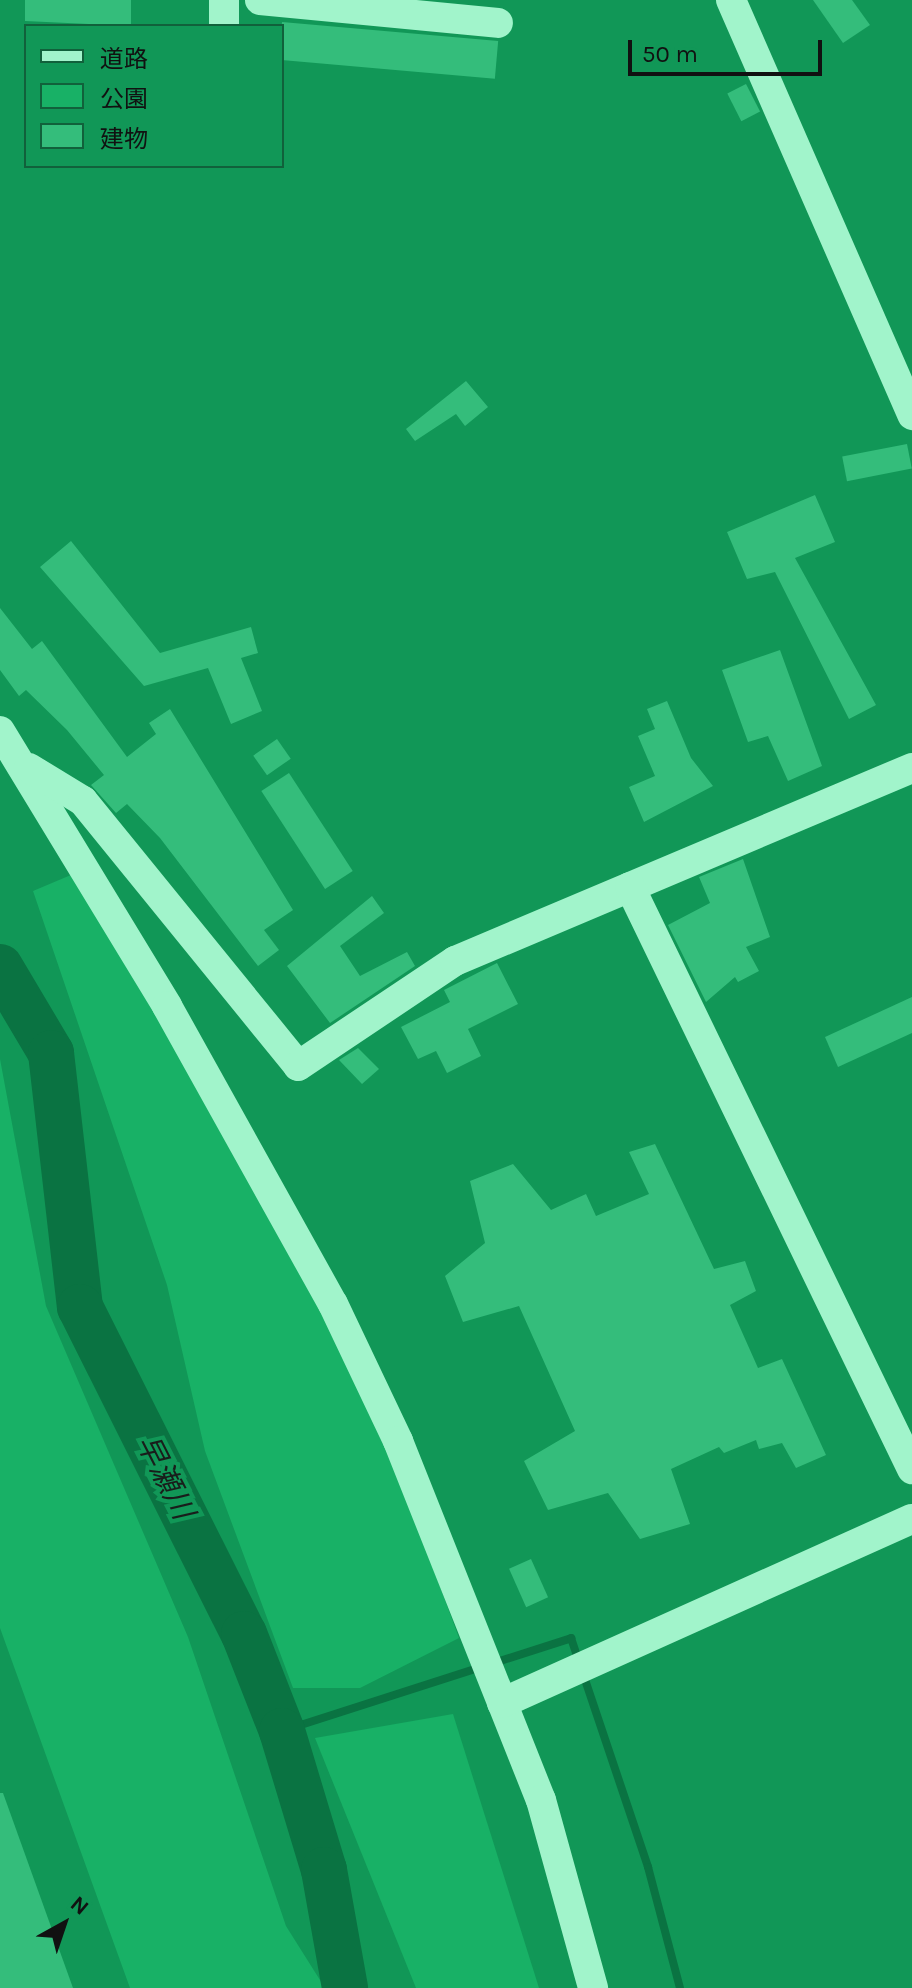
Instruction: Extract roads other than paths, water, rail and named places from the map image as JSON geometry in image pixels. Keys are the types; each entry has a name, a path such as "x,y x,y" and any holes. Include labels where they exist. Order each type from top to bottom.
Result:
{"street":[{"path":"224,0 224,24"},
{"path":"260,0 498,23"},
{"path":"731,0 912,415"},
{"path":"0,731 24,765 333,1304 398,1441 541,1800 593,1988"},
{"path":"24,765 83,801 298,1066 455,961 912,768"},
{"path":"630,887 912,1469"},
{"path":"502,1703 912,1519"}],"waterway":[{"name":"早瀬川","path":"0,967 51,1053 80,1307 244,1634 282,1731 324,1870 345,1988"},
{"path":"282,1731 571,1638 648,1867 680,1988"}]}
